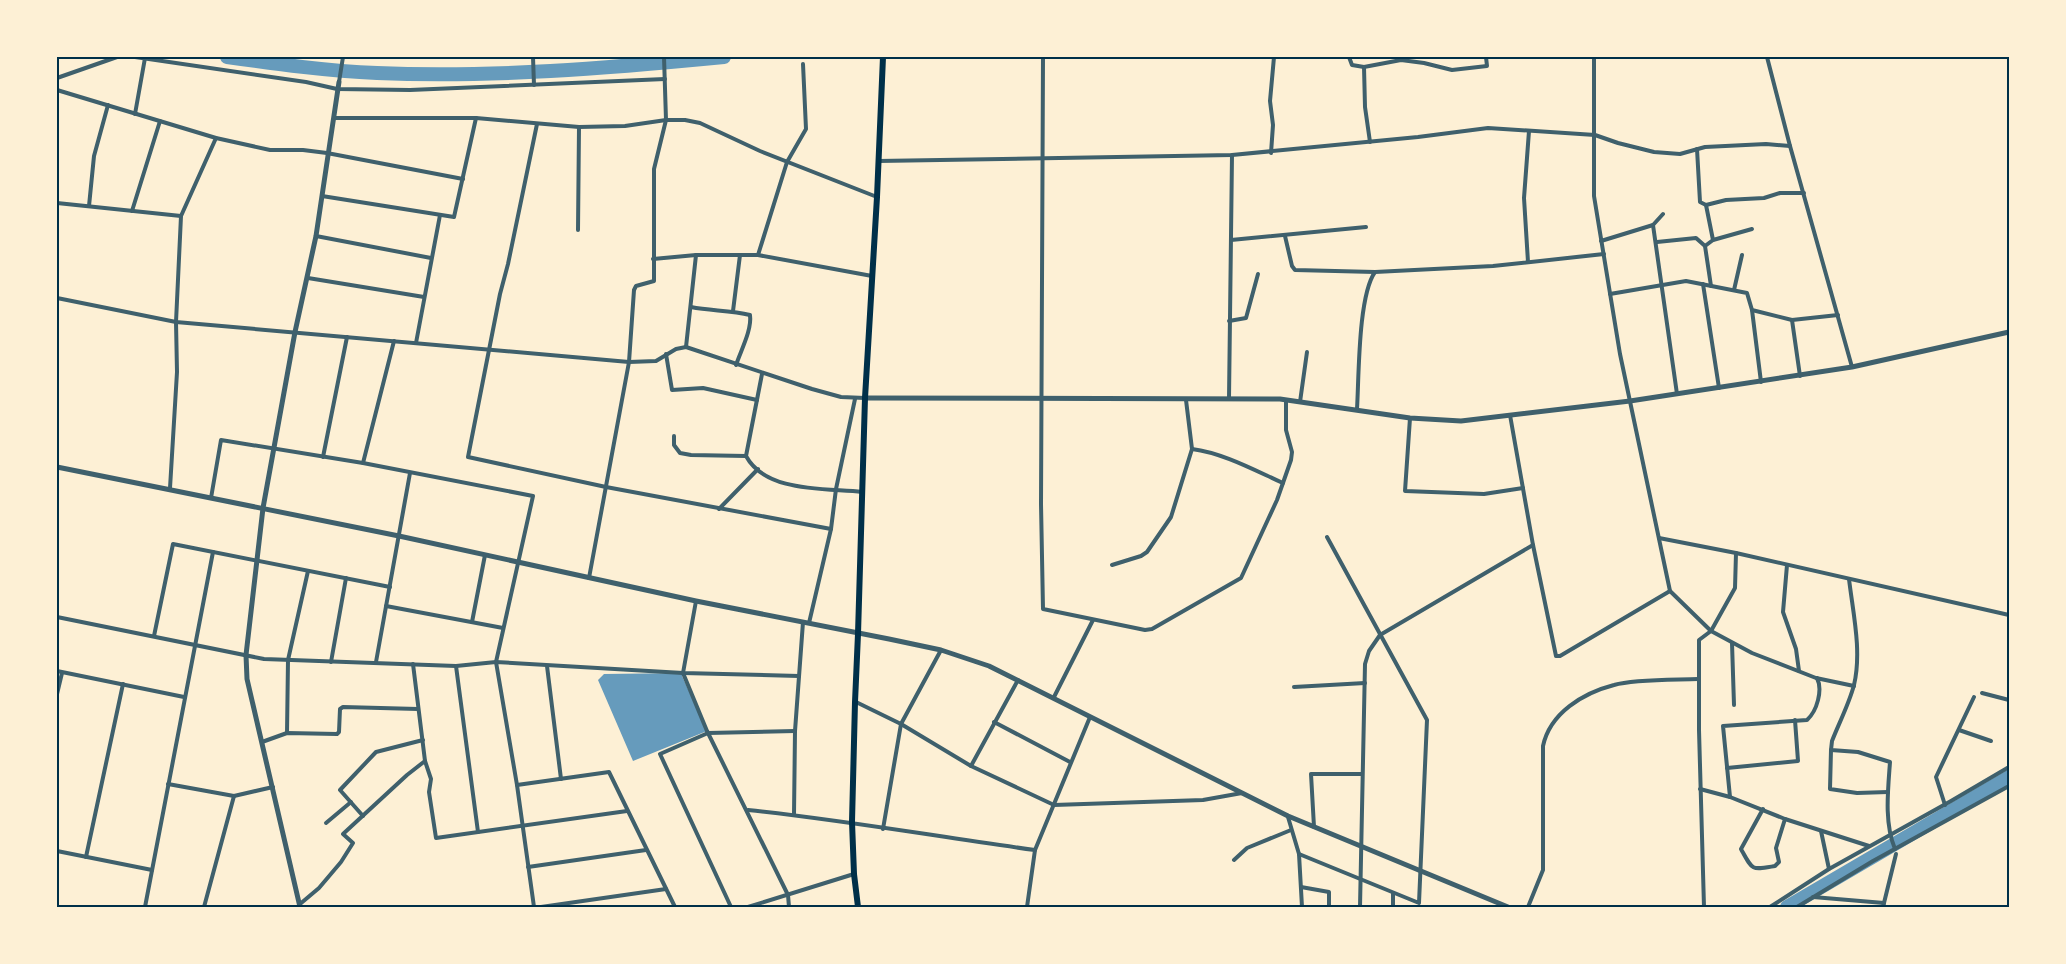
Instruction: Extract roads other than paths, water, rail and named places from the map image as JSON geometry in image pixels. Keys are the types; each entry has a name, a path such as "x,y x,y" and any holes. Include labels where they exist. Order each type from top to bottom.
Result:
{"main road":[{"path":"858,907 852,822 855,702 864,398 883,57"}],"street":[{"path":"57,78 117,57"},
{"path":"135,57 338,86 410,90 665,77"},
{"path":"300,906 247,679 246,655 263,508 295,332 316,236 343,57"},
{"path":"395,57 447,57"},
{"path":"533,57 534,85"},
{"path":"589,578 629,362 634,290 636,286 654,281 654,168 666,120 664,57"},
{"path":"1043,57 1043,609 1145,630 1152,629 1236,582 1244,572 1292,460 1286,430 1286,400"},
{"path":"1271,153 1273,125 1269,101 1274,57"},
{"path":"1349,57 1352,65 1364,67 1401,60 1452,70 1470,70 1487,66 1486,57"},
{"path":"1594,57 1594,196 1630,402 1670,591 1711,631 1732,643 1816,678 1854,686"},
{"path":"1767,57 1852,367"},
{"path":"135,114 145,58"},
{"path":"758,255 787,162 806,129 803,64"},
{"path":"1364,67 1365,107 1370,142"},
{"path":"57,90 216,138 270,150 327,153 464,178"},
{"path":"89,206 94,156 108,105"},
{"path":"334,118 476,118 579,127 625,126 666,120 685,120 700,123 787,162 877,197"},
{"path":"322,196 454,217 476,118"},
{"path":"132,211 160,122"},
{"path":"537,124 468,457 606,487 831,529"},
{"path":"578,230 579,127"},
{"path":"878,161 1271,153 1488,128 1594,135 1654,152 1680,154 1715,146 1790,146"},
{"path":"1528,262 1524,198 1529,131"},
{"path":"170,488 177,372 176,322 181,216 216,138"},
{"path":"1697,149 1700,202 1706,205 1726,200 1764,198 1780,193 1804,193"},
{"path":"1229,399 1232,155"},
{"path":"57,203 181,216"},
{"path":"1706,205 1713,240"},
{"path":"1601,241 1653,225 1663,214"},
{"path":"416,343 440,215"},
{"path":"1653,225 1678,395"},
{"path":"1231,240 1366,227"},
{"path":"1705,246 1713,240 1752,229"},
{"path":"316,236 431,258"},
{"path":"1285,236 1295,270 1375,272 1604,255"},
{"path":"1657,242 1696,238 1705,246 1712,286"},
{"path":"653,259 696,255 758,255 872,277"},
{"path":"686,347 696,255"},
{"path":"733,311 740,255"},
{"path":"1734,290 1742,255"},
{"path":"1357,409 1362,323 1370,280 1375,272"},
{"path":"1229,321 1246,318 1258,274"},
{"path":"308,278 424,297"},
{"path":"1610,294 1686,281 1747,293 1752,310 1761,382"},
{"path":"1703,284 1719,388"},
{"path":"57,298 176,322 629,362 656,361 676,349 686,347 762,374 855,399 1286,400 1410,418 1461,421 1630,402 1800,376 1852,367 2009,332"},
{"path":"691,308 718,312 733,311 750,315 736,365"},
{"path":"1752,310 1792,320 1838,315"},
{"path":"1792,320 1800,376"},
{"path":"322,457 347,337"},
{"path":"363,463 394,341"},
{"path":"1300,402 1307,352"},
{"path":"666,354 672,390 703,388 757,400"},
{"path":"762,374 746,456 749,461 772,479 782,483 862,492"},
{"path":"794,815 795,731 806,623 831,529 836,489 855,399"},
{"path":"1112,565 1141,556 1150,548 1171,517 1192,448 1186,400"},
{"path":"1510,414 1533,545 1556,656 1560,656 1670,591"},
{"path":"1410,418 1405,491 1484,494 1523,488"},
{"path":"674,436 674,445 680,453 746,456"},
{"path":"211,498 221,440 363,463 533,496 496,662 534,907"},
{"path":"1192,448 1205,450 1234,461 1283,483"},
{"path":"57,467 170,488 519,561 696,601 941,650 989,666 1054,697 1288,816 1498,905 1508,907"},
{"path":"719,509 758,469"},
{"path":"376,662 410,473"},
{"path":"1299,855 1360,878 1419,905 1427,720 1327,537"},
{"path":"1659,538 1736,553 2009,615"},
{"path":"154,636 173,544 390,587"},
{"path":"1360,907 1365,664 1369,651 1380,635 1533,545"},
{"path":"145,907 213,552"},
{"path":"1704,907 1699,640 1711,631 1735,588 1736,553"},
{"path":"472,622 485,554"},
{"path":"1787,565 1784,612 1796,649 1799,671"},
{"path":"287,733 288,660 308,571"},
{"path":"331,662 346,578"},
{"path":"1849,579 1857,648 1854,686 1832,741 1830,789 1857,793 1888,792"},
{"path":"696,601 683,673 708,733 788,895 789,907"},
{"path":"386,606 503,628"},
{"path":"57,617 264,659 456,666 496,662 683,673 799,676"},
{"path":"1054,697 1093,620"},
{"path":"1732,643 1734,705"},
{"path":"883,829 902,724 941,650"},
{"path":"413,664 425,761 431,779 429,792 436,838 627,811"},
{"path":"456,666 478,832"},
{"path":"547,666 561,779"},
{"path":"57,694 59,672 184,697"},
{"path":"1730,797 1723,726 1807,720 1814,711 1820,684 1816,678"},
{"path":"1528,907 1543,870 1543,746 1546,733 1551,726 1563,711 1588,695 1614,684 1698,679"},
{"path":"971,766 1018,680"},
{"path":"1294,687 1365,683"},
{"path":"86,857 123,684"},
{"path":"1982,693 2009,700"},
{"path":"1945,805 1936,777 1974,697"},
{"path":"855,702 902,724 971,766 1054,805 1203,800 1243,793"},
{"path":"262,742 287,733 337,734 342,707 418,709"},
{"path":"1027,907 1035,850 1090,717"},
{"path":"1727,768 1798,761 1795,720"},
{"path":"994,722 1070,762"},
{"path":"1959,730 1992,741"},
{"path":"731,907 660,754 708,733 795,731"},
{"path":"363,816 340,790 376,752 423,740"},
{"path":"1813,897 1883,905 1896,852 1890,838 1888,792 1890,762 1858,752 1832,750"},
{"path":"300,906 341,862 353,843 343,834 425,761"},
{"path":"1770,907 1829,869 1869,846 1890,838 2009,767"},
{"path":"516,785 609,772 675,907"},
{"path":"1314,827 1311,774 1362,774"},
{"path":"168,784 234,796 273,787"},
{"path":"1797,907 2009,786"},
{"path":"1700,789 1730,797 1785,819 1869,846"},
{"path":"204,907 234,796"},
{"path":"326,823 351,802"},
{"path":"1763,809 1742,849 1752,867 1756,869 1775,866 1779,861 1776,848 1785,819"},
{"path":"747,810 852,822 883,829 1035,850"},
{"path":"1288,816 1299,855 1302,907"},
{"path":"1234,860 1247,848 1292,830"},
{"path":"1821,830 1829,869"},
{"path":"528,867 646,850"},
{"path":"57,851 152,870"},
{"path":"748,907 854,874"},
{"path":"1301,887 1329,892 1329,907"},
{"path":"541,907 666,889"},
{"path":"1393,893 1393,907"}],"water":[{"path":"683,673 682,676 707,731 633,761 598,680 604,674"}],"waterway":[{"path":"227,57 340,71 420,74 550,71 724,57"},
{"path":"1787,907 2009,777"}]}
